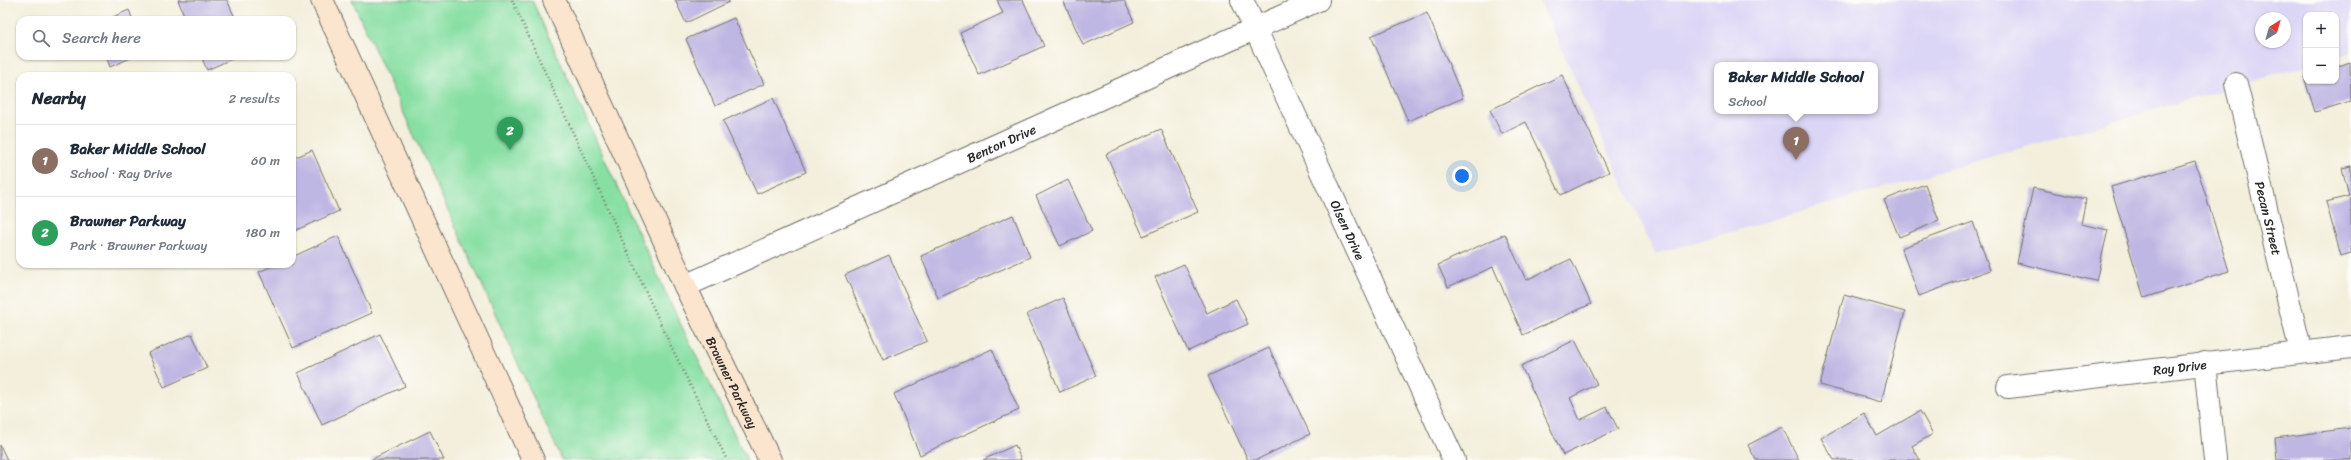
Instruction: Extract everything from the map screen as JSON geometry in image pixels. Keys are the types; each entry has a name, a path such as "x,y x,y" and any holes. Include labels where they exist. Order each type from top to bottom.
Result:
{"street":[{"path":"322,0 533,460"},
{"name":"Brawner Parkway","path":"554,0 685,286 770,460"},
{"name":"Olsen Drive","path":"1242,0 1454,460"},
{"name":"Benton Drive","path":"685,286 1255,30 1318,0"},
{"name":"Pecan Street","path":"2236,84 2301,352"},
{"name":"Ray Drive","path":"2008,387 2351,347"},
{"path":"2204,363 2216,460"}],"path":[{"path":"512,0 669,342 727,460"}],"shaded area":[{"path":"1539,0 2351,0 2351,53 2339,56 2339,12 2303,12 2303,67 1655,254"}],"green space":[{"path":"352,0 532,0 669,300 747,460 562,460"}],"building":[{"path":"178,0 227,0 234,16 184,16"},
{"path":"675,0 728,0 729,2 686,23"},
{"path":"997,0 1023,0 1044,46 979,75 960,33 1003,13"},
{"path":"1063,0 1124,0 1134,22 1083,45"},
{"path":"129,10 131,16 115,16"},
{"path":"1427,13 1463,98 1408,121 1371,36"},
{"path":"734,18 764,84 715,106 686,39"},
{"path":"107,60 126,60 110,67"},
{"path":"203,60 229,60 207,70"},
{"path":"2350,62 2351,101 2315,112 2306,84 2339,84 2339,66"},
{"path":"1562,75 1609,172 1561,195 1526,122 1502,134 1490,110"},
{"path":"773,98 806,172 757,194 723,121"},
{"path":"1161,129 1198,212 1143,236 1106,154"},
{"path":"312,150 339,211 296,230 296,157"},
{"path":"2195,161 2229,271 2144,298 2111,187"},
{"path":"2351,166 2351,253 2341,256 2326,202 2349,196 2342,168"},
{"path":"1068,180 1092,231 1060,246 1036,196"},
{"path":"1925,184 1939,221 1899,237 1884,200"},
{"path":"2033,188 2086,199 2081,224 2108,230 2096,281 2017,263"},
{"path":"1013,215 1030,257 938,298 921,256"},
{"path":"1973,222 1990,270 1919,296 1901,248"},
{"path":"1505,234 1526,280 1571,259 1591,304 1523,335 1493,267 1448,287 1438,265"},
{"path":"338,236 372,313 293,348 259,272 268,268 296,268 296,255"},
{"path":"889,255 927,341 883,360 845,275"},
{"path":"1184,264 1207,313 1236,299 1248,324 1188,351 1155,277"},
{"path":"1844,295 1905,312 1881,402 1820,385"},
{"path":"1063,298 1096,376 1060,392 1027,314"},
{"path":"192,334 207,368 164,387 148,353"},
{"path":"380,334 405,386 322,425 298,373"},
{"path":"1575,340 1597,384 1570,398 1580,420 1607,407 1618,429 1563,455 1521,366"},
{"path":"1269,348 1310,434 1256,460 1248,460 1208,376"},
{"path":"992,349 1019,410 920,455 894,394"},
{"path":"1920,411 1933,434 1912,446 1920,460 1834,460 1821,438 1864,413 1877,436"},
{"path":"1782,427 1799,460 1756,460 1748,445"},
{"path":"2351,428 2351,460 2277,460 2275,438"},
{"path":"430,431 444,460 370,460"},
{"path":"0,445 7,460 0,460"},
{"path":"1015,445 1021,460 983,460"}],"place":[{"name":"Brawner Parkway","path":"510,150"},
{"name":"Baker Middle School","path":"1796,160"}]}
